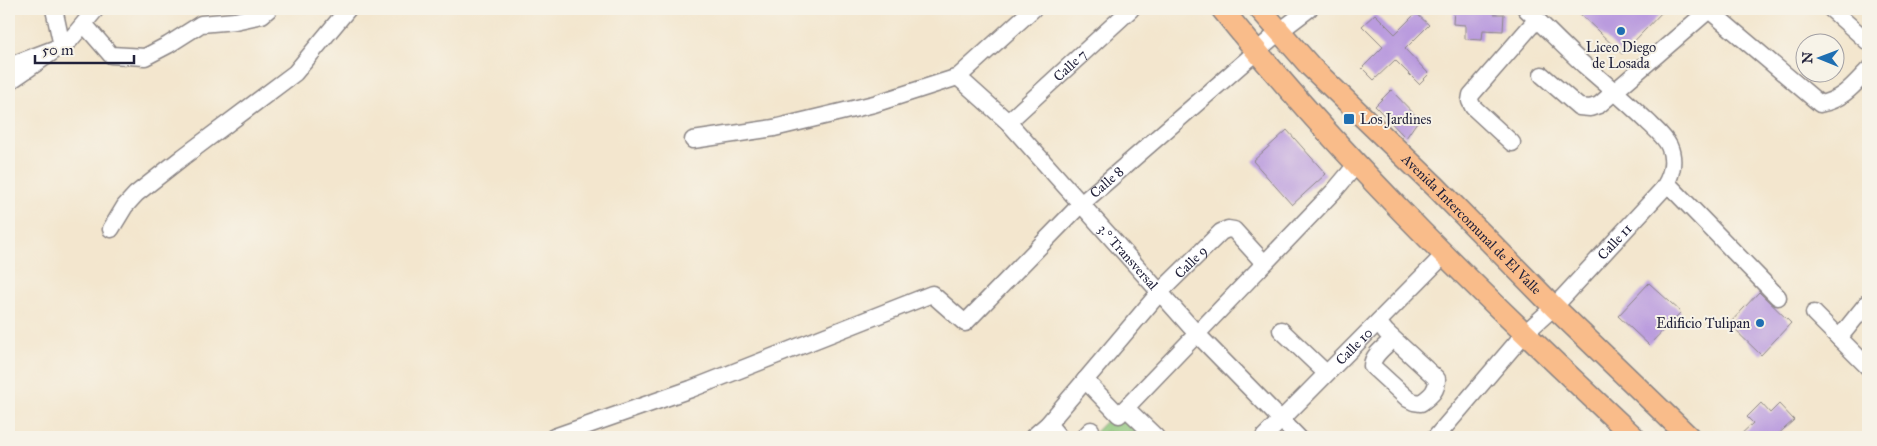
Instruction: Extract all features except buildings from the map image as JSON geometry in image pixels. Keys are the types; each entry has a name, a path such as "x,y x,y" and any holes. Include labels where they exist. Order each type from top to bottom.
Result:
{"main road":[{"path":"1222,9 1256,51 1356,165 1524,334 1634,437"},
{"name":"Avenida Intercomunal de El Valle","path":"1260,9 1310,66 1436,187 1554,307 1689,437"}],"street":[{"path":"9,82 70,40 96,9"},
{"path":"84,24 111,55 145,57 168,46 201,24 235,21 262,14 269,9"},
{"path":"111,228 125,206 136,194 183,156 295,73 348,9"},
{"path":"693,140 774,128 874,104 958,77 1033,9"},
{"name":"Calle 7","path":"1008,122 1131,9"},
{"path":"1280,31 1309,9"},
{"path":"1542,75 1578,107 1585,108 1599,105 1709,9 1820,104 1832,102 1842,96 1868,70"},
{"path":"1831,9 1868,42"},
{"path":"57,12 62,46"},
{"path":"1512,143 1473,107 1470,100 1471,95 1531,14 1582,64 1616,91 1658,132 1669,146 1673,160 1669,177 1778,297"},
{"name":"Calle 8","path":"554,437 691,389 932,294 965,323 1080,205 1280,31"},
{"path":"9,66 62,46"},
{"name":"3.° Transversal","path":"958,77 1008,122 1196,334 1298,437"},
{"path":"1085,380 1119,415 1335,190 1356,165"},
{"name":"Calle 11","path":"1524,334 1554,307 1669,177"},
{"name":"Calle 9","path":"1033,437 1048,424 1159,292 1220,232 1228,229 1234,230 1264,263"},
{"name":"Calle 10","path":"1264,437 1444,255"},
{"path":"1839,338 1868,302"},
{"path":"1814,313 1868,367"},
{"path":"1378,322 1393,339"},
{"path":"1281,330 1326,373"},
{"path":"1436,437 1524,334"},
{"path":"1126,408 1156,437"},
{"path":"1048,424 1059,437"}],"green space":[{"path":"1128,417 1150,437 1090,437 1108,419 1116,422"}],"place":[{"name":"Liceo Diego de Losada","path":"1621,31"},
{"name":"Los Jardines","path":"1349,119"},
{"name":"Edificio Tulipan","path":"1760,323"}]}
